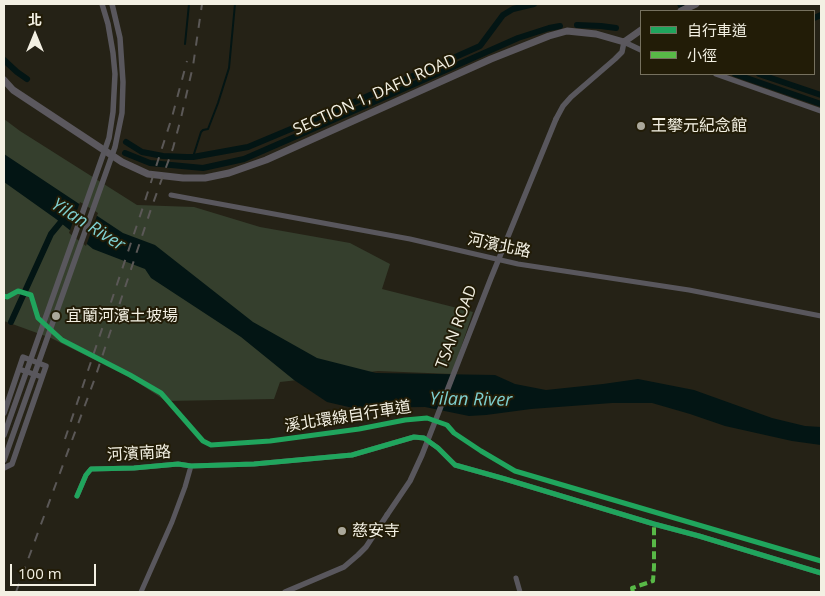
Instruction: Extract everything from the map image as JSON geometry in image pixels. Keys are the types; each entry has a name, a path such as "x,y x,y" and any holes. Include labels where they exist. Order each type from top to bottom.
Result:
{"main road":[{"path":"682,10 696,4"},
{"name":"SECTION 1, DAFU ROAD","path":"4,80 13,90 118,159 148,174 183,178 205,178 229,173 266,160 491,58 549,36 567,31 596,34 624,42"},
{"path":"624,42 640,31"}],"street":[{"path":"4,435 109,138 114,112 114,53 102,4"},
{"path":"4,460 115,147 122,113 123,82 120,38 112,4"},
{"path":"624,42 640,50"},
{"name":"TSAN ROAD","path":"285,592 344,567 358,555 366,547 410,482 556,118 571,97 622,52 624,42"},
{"path":"719,75 821,111"},
{"name":"河濱北路","path":"171,195 410,239 518,264 689,290 821,316"},
{"path":"4,413 23,357 46,366 12,464 4,468"},
{"path":"19,369 42,377"},
{"name":"河濱南路","path":"77,496 86,475 91,469 178,464 191,466 254,464 352,455 414,437 424,438 438,448 455,465 505,478 821,573"},
{"path":"140,592 186,488 191,466"},
{"path":"516,578 520,592"}],"green space":[{"path":"4,119 137,205 194,207 260,227 350,243 390,264 382,289 473,312 452,374 378,371 280,382 274,399 166,401 131,378 51,338 4,321"}],"water":[{"name":"Yilan River","path":"4,154 123,233 155,245 253,322 317,358 376,373 495,375 515,384 546,390 638,379 694,390 772,418 805,426 821,427 821,445 792,441 725,426 652,403 612,403 469,416 425,407 353,408 327,402 294,380 241,337 151,278 145,269 93,249 56,219 4,182"}],"pier":[{"path":"80,202 98,213 86,246 69,233"}],"waterway":[{"path":"185,44 189,4"},
{"path":"193,157 201,132 208,129 229,68 235,4"},
{"path":"126,142 142,152 163,156 186,157 248,147 480,46 503,15 513,9 534,4"},
{"path":"815,18 821,15"},
{"path":"577,25 616,28"},
{"path":"125,153 150,163 203,168 244,159 518,38 560,26"},
{"path":"4,60 27,79"},
{"path":"738,75 821,104"},
{"path":"762,75 821,95"},
{"name":"Yilan River","path":"11,322 51,234 65,217"}],"railway":[{"path":"16,592 95,378 173,148 193,66 202,4"},
{"path":"65,439 143,207 172,117 187,61"}],"marked path":[{"path":"633,592 632,588 653,581 654,524"}],"cycle path":[{"name":"溪北環線自行車道","path":"4,296 7,297 18,291 31,295 38,318 62,340 161,393 203,441 211,445 270,441 427,418 447,425 454,433 515,471 821,561"},
{"path":"77,496 86,475 91,469 178,464 191,466 254,464 352,455 414,437 424,438 438,448 455,465 821,573"}],"place":[{"name":"王攀元紀念館","path":"641,126"},
{"name":"宜蘭河濱土坡場","path":"56,316"},
{"name":"慈安寺","path":"342,531"}]}
